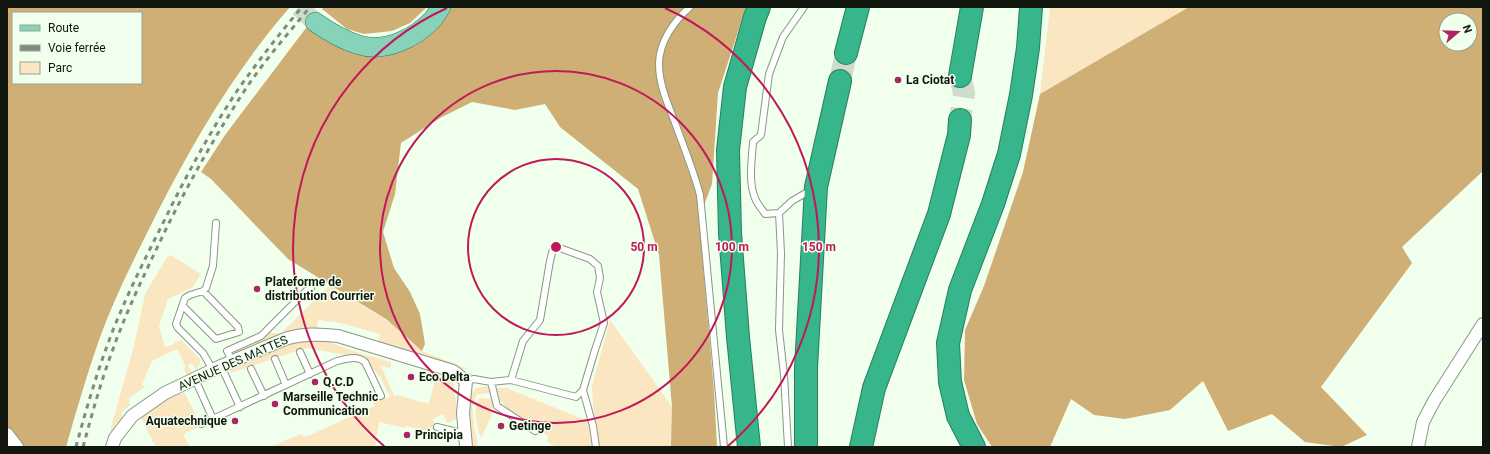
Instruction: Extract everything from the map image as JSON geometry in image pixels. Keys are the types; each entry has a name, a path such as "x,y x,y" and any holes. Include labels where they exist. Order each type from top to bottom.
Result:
{"highway":[{"path":"749,447 738,337 730,233 728,150 735,87 755,17 760,7"},
{"path":"846,53 858,7"},
{"path":"960,76 972,7"},
{"path":"974,447 970,442 958,416 950,382 948,343 960,290 993,204 1009,154 1021,95 1028,48 1031,7"},
{"path":"806,447 806,368 816,187 840,81"},
{"path":"861,447 874,388 939,214 959,135 960,120"}],"main road":[{"path":"315,22 337,37 361,46 381,47 414,36 433,19 441,7"}],"street":[{"path":"1418,447 1423,422 1426,416 1483,324"},
{"name":"AVENUE DES MATTES","path":"112,447 115,438 132,416 165,393 284,338 295,335 320,334 338,336 453,371 466,381"},
{"path":"466,381 463,413 466,447"},
{"path":"7,434 16,447"}],"lane":[{"path":"690,7 682,15 666,37 661,51 659,64 663,93 695,176 700,195 704,222 724,447"},
{"path":"804,7 783,37 769,74 761,135 753,142 751,187 755,200 765,214 779,213 792,201 816,187"},
{"path":"779,213 781,253 779,330 784,375 788,447"},
{"path":"216,223 213,266 206,288 203,291 190,295 186,298 176,324 178,328 203,353 222,366 240,407"},
{"path":"466,381 474,379 491,382 511,380 576,397 583,390 604,323 597,292 600,278 598,266 590,259 557,247 553,249 540,320 523,341 511,380"},
{"path":"222,366 227,351 261,336 306,290 311,288"},
{"path":"183,306 216,339 239,332 238,327 203,291"},
{"path":"300,352 310,374"},
{"path":"202,424 337,361 354,357 360,358 365,362 380,396"},
{"path":"275,359 286,385"},
{"path":"251,369 264,396"},
{"path":"194,379 213,419"},
{"path":"491,382 497,406 535,431"},
{"path":"583,390 593,426 596,447"},
{"path":"437,427 465,434"}],"green space":[{"path":"1050,7 1189,7 1040,94"},
{"path":"171,255 201,274 192,288 168,299 159,326 165,347 175,344 174,343 181,340 200,359 200,364 196,370 192,363 188,365 192,373 188,376 183,368 186,367 177,349 152,361 142,384 145,387 129,398 130,405 122,412 122,418 112,431 110,431 134,346 145,294 167,257"},
{"path":"330,285 385,319 422,351 468,369 459,369 378,344 380,334 341,323 318,320 317,329 295,331 274,337 233,355 232,353 256,342 268,332 280,334"},
{"path":"610,320 672,407 672,447 600,447 594,417 592,386"},
{"path":"318,340 329,342 356,352 391,362 391,368 381,366 394,396 397,395 429,404 435,380 445,376 453,382 456,401 456,419 447,423 443,414 433,419 436,428 424,430 405,426 405,428 379,422 375,447 270,447 301,434 305,437 375,406 373,402 390,397 380,376 359,357 306,348 231,373 230,370 272,350 306,341"},
{"path":"486,386 490,389 490,393 477,394 472,407 475,433 478,443 477,445 481,447 472,447 469,411 470,395 476,388"},
{"path":"497,388 506,388 583,419 584,418 589,423 592,447 557,447 547,442 548,436 509,410 499,396"},
{"path":"184,392 193,409 199,427 183,434 190,447 157,447 141,417 164,401"},
{"path":"479,398 492,399 495,406 490,409 492,415 481,438 476,418 476,408"}],"shaded area":[{"path":"7,7 290,7 252,55 217,106 201,132 157,213 104,326 85,382 66,447 7,447"},
{"path":"323,7 427,7 410,23 392,31 364,34 347,29 322,9"},
{"path":"449,7 746,7 718,93 712,184 699,219 714,391 717,447 671,447 672,407 659,255 638,189 560,127 545,104 515,110 472,102 440,118 401,143 395,194 383,232 394,268 410,292 420,314 425,344 422,351 386,319 288,259 211,179 201,172 225,135 309,24 358,54"},
{"path":"1189,7 1483,7 1483,171 1402,247 1412,263 1321,387 1367,435 1341,447 1305,442 1272,414 1228,431 1203,381 1170,410 1125,419 1094,415 1071,399 1050,447 992,447 977,424 964,380 965,330 984,286 1023,172 1040,94"}],"tunnel":[{"path":"299,7 315,22"},
{"path":"840,81 846,53"},
{"path":"960,76 964,93 960,120"}],"railway":[{"path":"76,447 94,383 113,330 149,250 182,185 209,136 239,88 302,7"},
{"path":"83,447 101,385 119,333 138,287 167,227 213,142 243,93 267,60 310,7"}],"place":[{"name":"La Ciotat","path":"898,80"},
{"name":"Plateforme de distribution Courrier","path":"257,289"},
{"name":"Eco Delta","path":"411,377"},
{"name":"Q.C.D","path":"315,382"},
{"name":"Marseille Technic Communication","path":"275,404"},
{"name":"Aquatechnique","path":"235,421"},
{"name":"Getinge","path":"501,426"},
{"name":"Principia","path":"407,435"}]}
